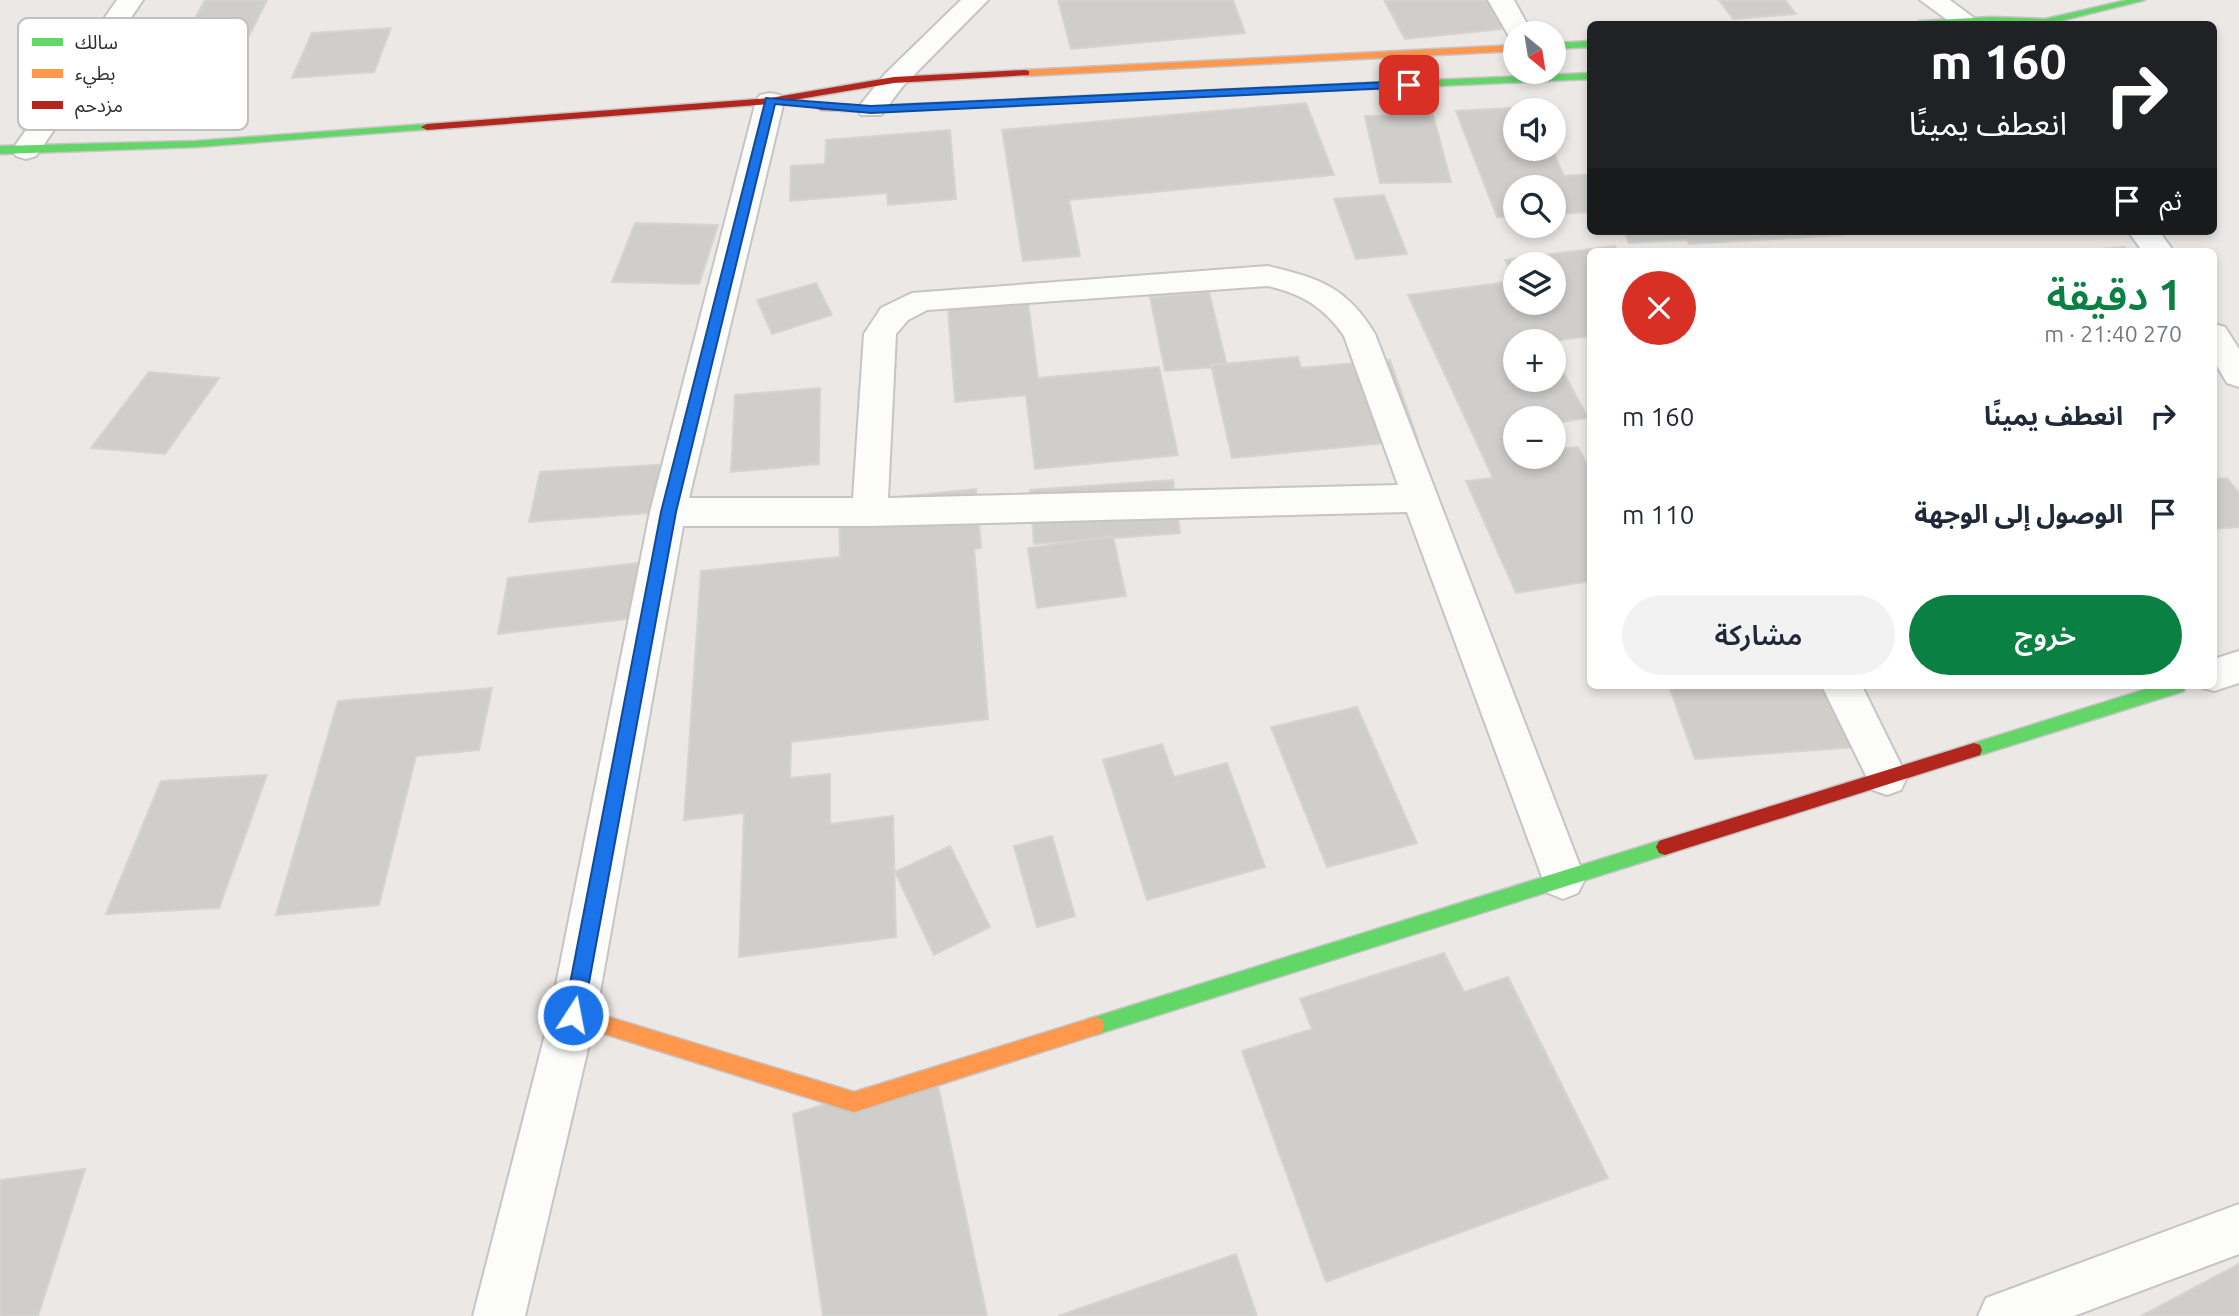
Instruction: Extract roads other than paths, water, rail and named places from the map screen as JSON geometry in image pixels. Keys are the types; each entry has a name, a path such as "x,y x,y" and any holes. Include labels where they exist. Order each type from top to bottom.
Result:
{"street":[{"path":"117,18 131,0"},
{"path":"871,109 894,80 975,0"},
{"path":"1501,0 1513,21"},
{"path":"1933,0 1965,21"},
{"path":"2051,21 2140,0"},
{"path":"1566,45 1587,44"},
{"path":"13,150 196,144 770,101 894,80 1503,49"},
{"path":"1566,75 1587,76"},
{"path":"770,101 871,109 1503,77"},
{"path":"499,1316 573,1015 668,512 770,101"},
{"path":"13,150 29,130"},
{"path":"870,512 880,334 888,318 900,309 923,300 1268,276 1314,286 1343,310 1359,334 1563,879"},
{"path":"2217,340 2239,375"},
{"path":"668,512 870,512 1420,498"},
{"path":"2217,674 2239,667"},
{"path":"1844,689 1888,777"},
{"path":"573,1015 854,1101 2168,689"},
{"path":"2004,1316 2239,1229"}]}
